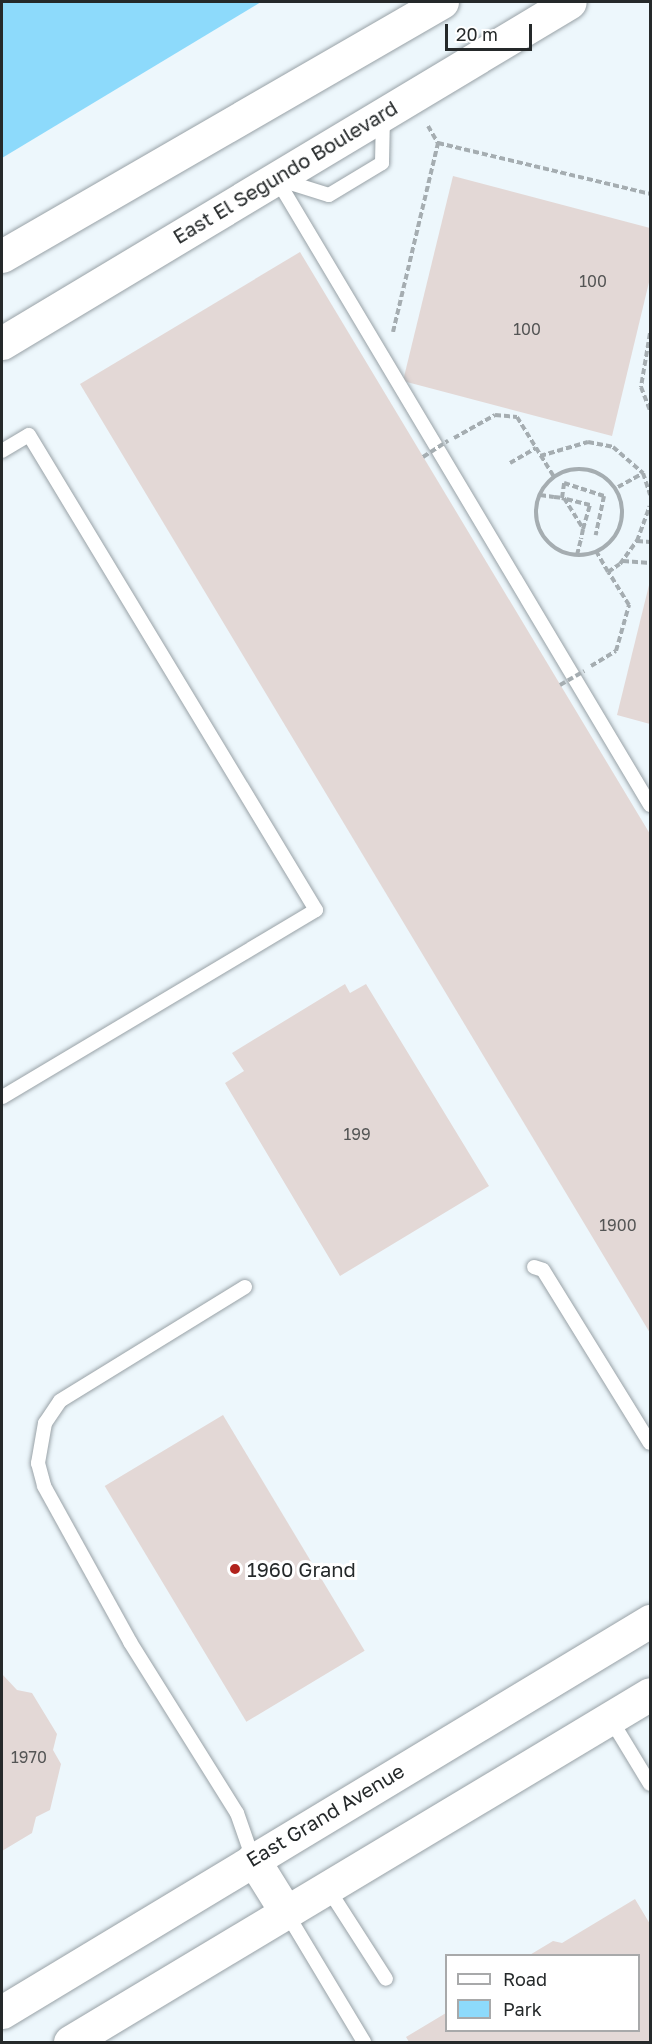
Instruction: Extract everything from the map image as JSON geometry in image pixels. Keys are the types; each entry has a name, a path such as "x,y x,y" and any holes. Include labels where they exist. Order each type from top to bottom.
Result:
{"street":[{"path":"2,256 442,2"},
{"name":"East El Segundo Boulevard","path":"2,344 570,2"},
{"name":"East Grand Avenue","path":"2,2012 651,1621"},
{"path":"70,2043 651,1694"},
{"path":"253,1859 286,1912"}],"lane":[{"path":"276,178 651,805"},
{"path":"2,451 29,435 316,910 2,1097"},
{"path":"534,1267 543,1270 651,1443"},
{"path":"245,1287 60,1401 45,1423 38,1463 44,1486 130,1642 237,1814 253,1859"},
{"path":"610,1718 651,1784"},
{"path":"327,1887 386,1979"},
{"path":"286,1912 364,2043"}],"path":[{"path":"391,338 438,143 428,126"},
{"path":"438,143 651,194"},
{"path":"651,333 641,387 651,411"},
{"path":"423,457 495,415 517,417 554,477"},
{"path":"540,456 588,442 613,447 643,474 651,495"},
{"path":"510,463 536,448"},
{"path":"580,468 618,488 619,529 596,551 577,555 558,550 539,529 540,495 554,477 580,468"},
{"path":"618,488 643,474"},
{"path":"577,555 590,505 562,498 564,483 604,496 596,535"},
{"path":"540,495 564,498 583,528"},
{"path":"608,572 622,561 637,541 651,506"},
{"path":"637,541 651,542"},
{"path":"560,684 616,651 629,605 596,551"},
{"path":"622,561 651,563"}],"green space":[{"path":"2,2 261,2 2,158"}],"building":[{"path":"453,176 650,228 650,278 612,436 403,381"},
{"path":"300,252 650,834 650,1333 80,384"},
{"path":"650,581 650,724 617,715"},
{"path":"345,984 350,993 366,984 489,1186 340,1276 225,1083 244,1071 232,1053"},
{"name":"1960 Grand","path":"223,1415 365,1651 246,1722 105,1486"},
{"path":"2,1674 17,1690 32,1693 57,1734 53,1750 61,1764 50,1810 36,1817 32,1833 2,1851"},
{"path":"635,1899 650,1924 650,2042 409,2042 406,2037 445,2014 445,2032 640,2032 640,1954 531,1954 553,1941 562,1943"}],"place":[{"name":"1960 Grand","path":"235,1569"}]}
